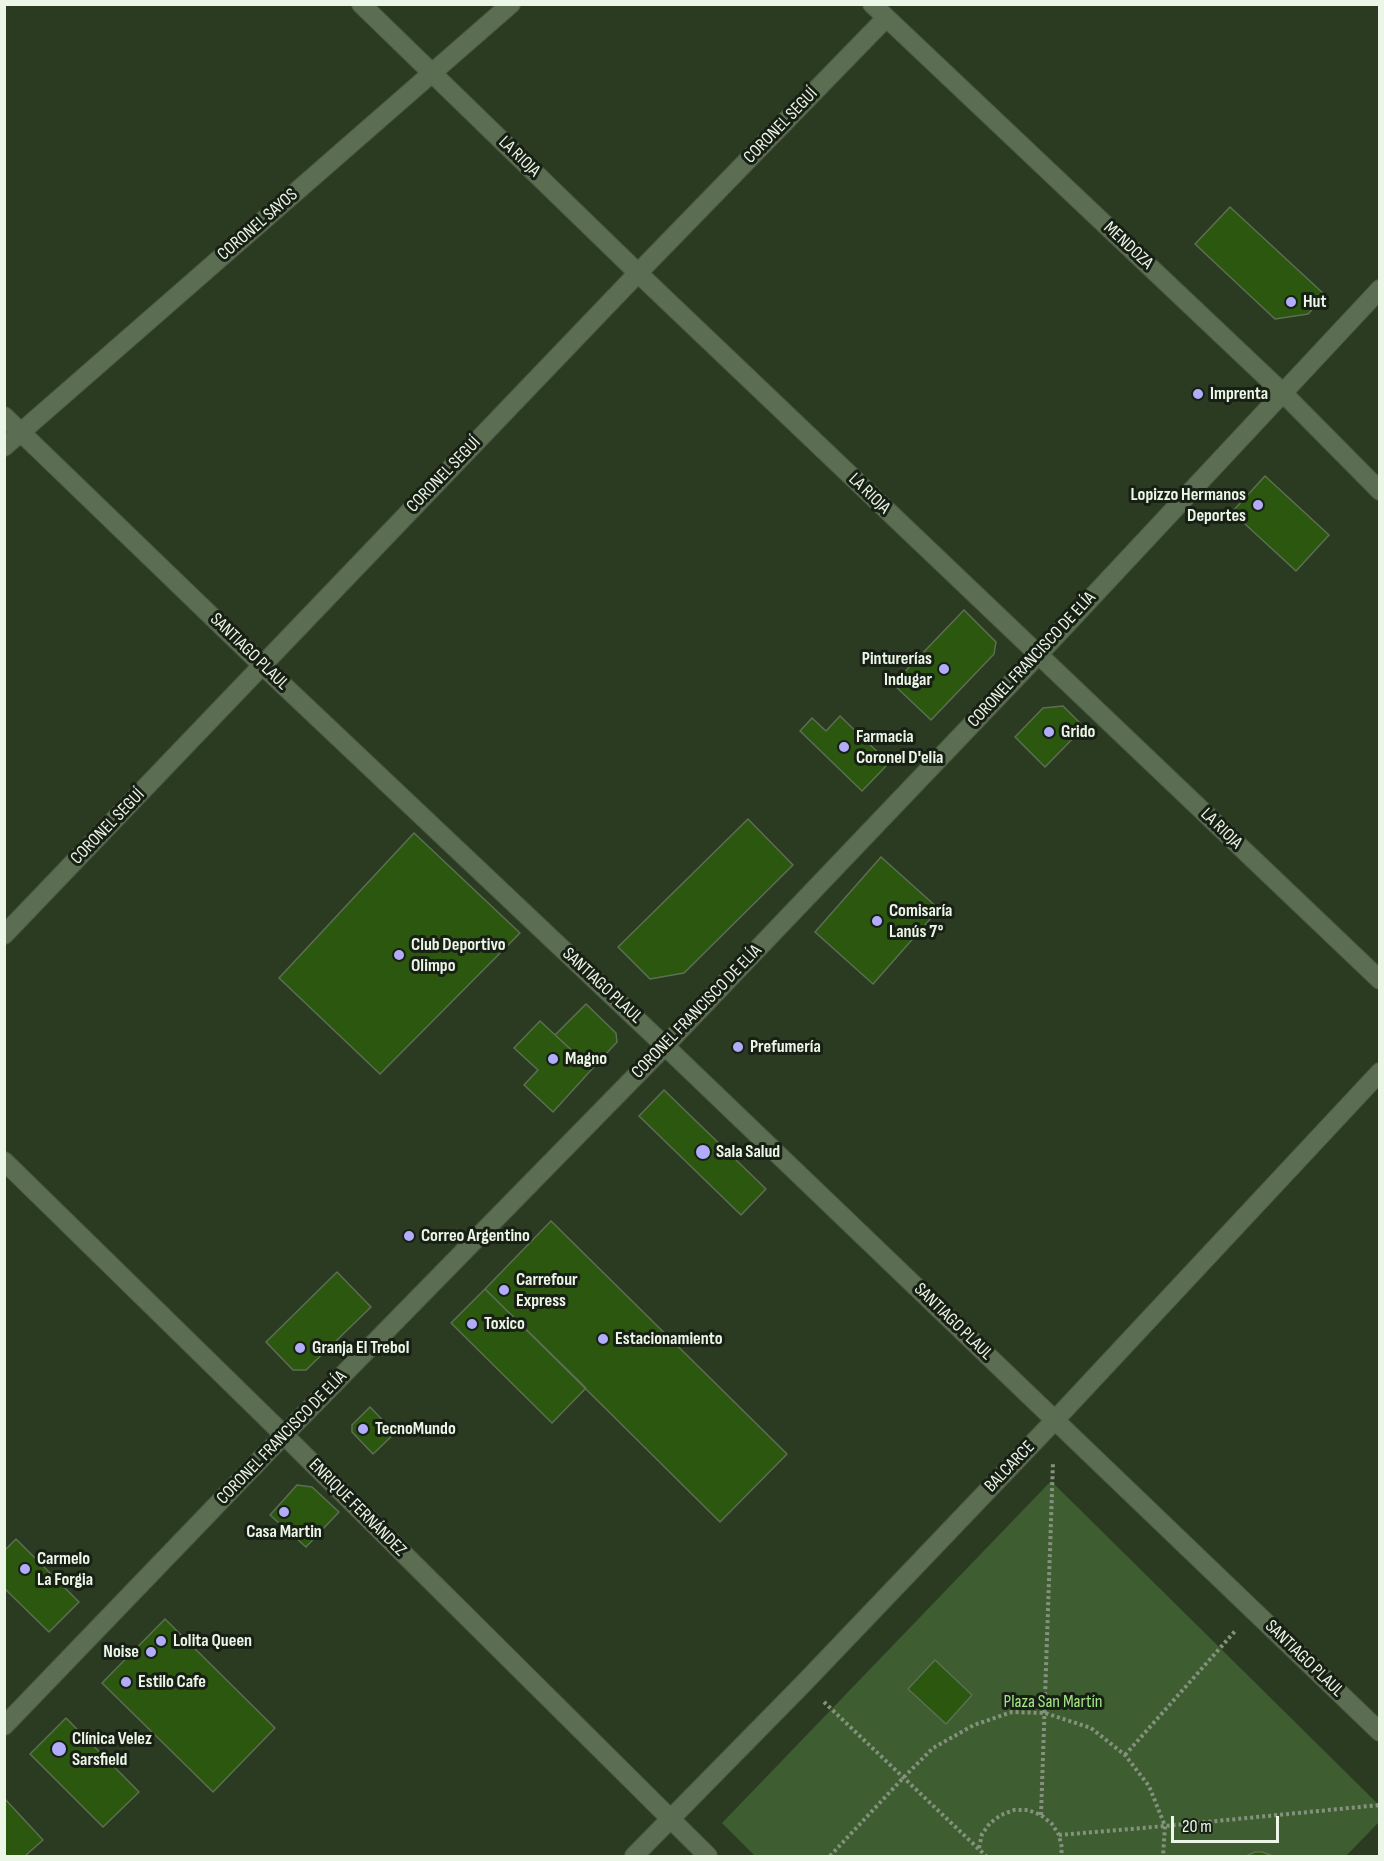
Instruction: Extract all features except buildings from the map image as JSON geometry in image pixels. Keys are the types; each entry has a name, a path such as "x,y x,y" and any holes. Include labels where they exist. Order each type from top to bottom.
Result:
{"street":[{"name":"LA RIOJA","path":"361,4 638,273 1380,980"},
{"name":"CORONEL SAYOS","path":"4,447 511,4"},
{"name":"MENDOZA","path":"872,4 1282,392 1380,491"},
{"name":"CORONEL SEGUÍ","path":"4,935 638,273 886,18"},
{"name":"CORONEL FRANCISCO DE ELÍA","path":"4,1726 284,1435 665,1046 1038,655 1380,289"},
{"name":"SANTIAGO PLAUL","path":"4,417 262,665 665,1046 1380,1732"},
{"name":"BALCARCE","path":"634,1857 1055,1420 1380,1072"},
{"name":"ENRIQUE FERNÁNDEZ","path":"4,1161 284,1435 708,1857"}],"path":[{"path":"1041,1815 1055,1420"},
{"path":"1125,1755 1254,1611"},
{"path":"804,1683 986,1857"},
{"path":"830,1857 933,1748 974,1725 1012,1712 1045,1713 1091,1728 1125,1755 1149,1786 1165,1826 1163,1857"},
{"path":"1059,1835 1380,1804"},
{"path":"979,1849 982,1834 990,1823 1014,1810 1028,1810 1041,1815 1052,1824 1059,1835 1062,1857"}],"green space":[{"name":"Plaza San Martín","path":"1051,1481 1380,1806 1379,1822 1346,1856 755,1856 722,1823"}],"place":[{"name":"Hut","path":"1291,302"},
{"name":"Imprenta","path":"1198,394"},
{"name":"Lopizzo Hermanos Deportes","path":"1258,505"},
{"name":"Pinturerías Indugar","path":"944,669"},
{"name":"Grido","path":"1049,732"},
{"name":"Farmacia Coronel D'elia","path":"844,747"},
{"name":"Comisaría Lanús 7°","path":"877,921"},
{"name":"Club Deportivo Olimpo","path":"399,955"},
{"name":"Prefumería","path":"738,1047"},
{"name":"Magno","path":"553,1059"},
{"name":"Sala Salud","path":"703,1152"},
{"name":"Correo Argentino","path":"409,1236"},
{"name":"Carrefour Express","path":"504,1290"},
{"name":"Toxico","path":"472,1324"},
{"name":"Estacionamiento","path":"603,1339"},
{"name":"Granja El Trebol","path":"300,1348"},
{"name":"TecnoMundo","path":"363,1429"},
{"name":"Casa Martin","path":"284,1512"},
{"name":"Carmelo La Forgia","path":"25,1569"},
{"name":"Lolita Queen","path":"161,1641"},
{"name":"Noise","path":"151,1652"},
{"name":"Estilo Cafe","path":"126,1682"},
{"name":"Clínica Velez Sarsfield","path":"59,1749"}]}
